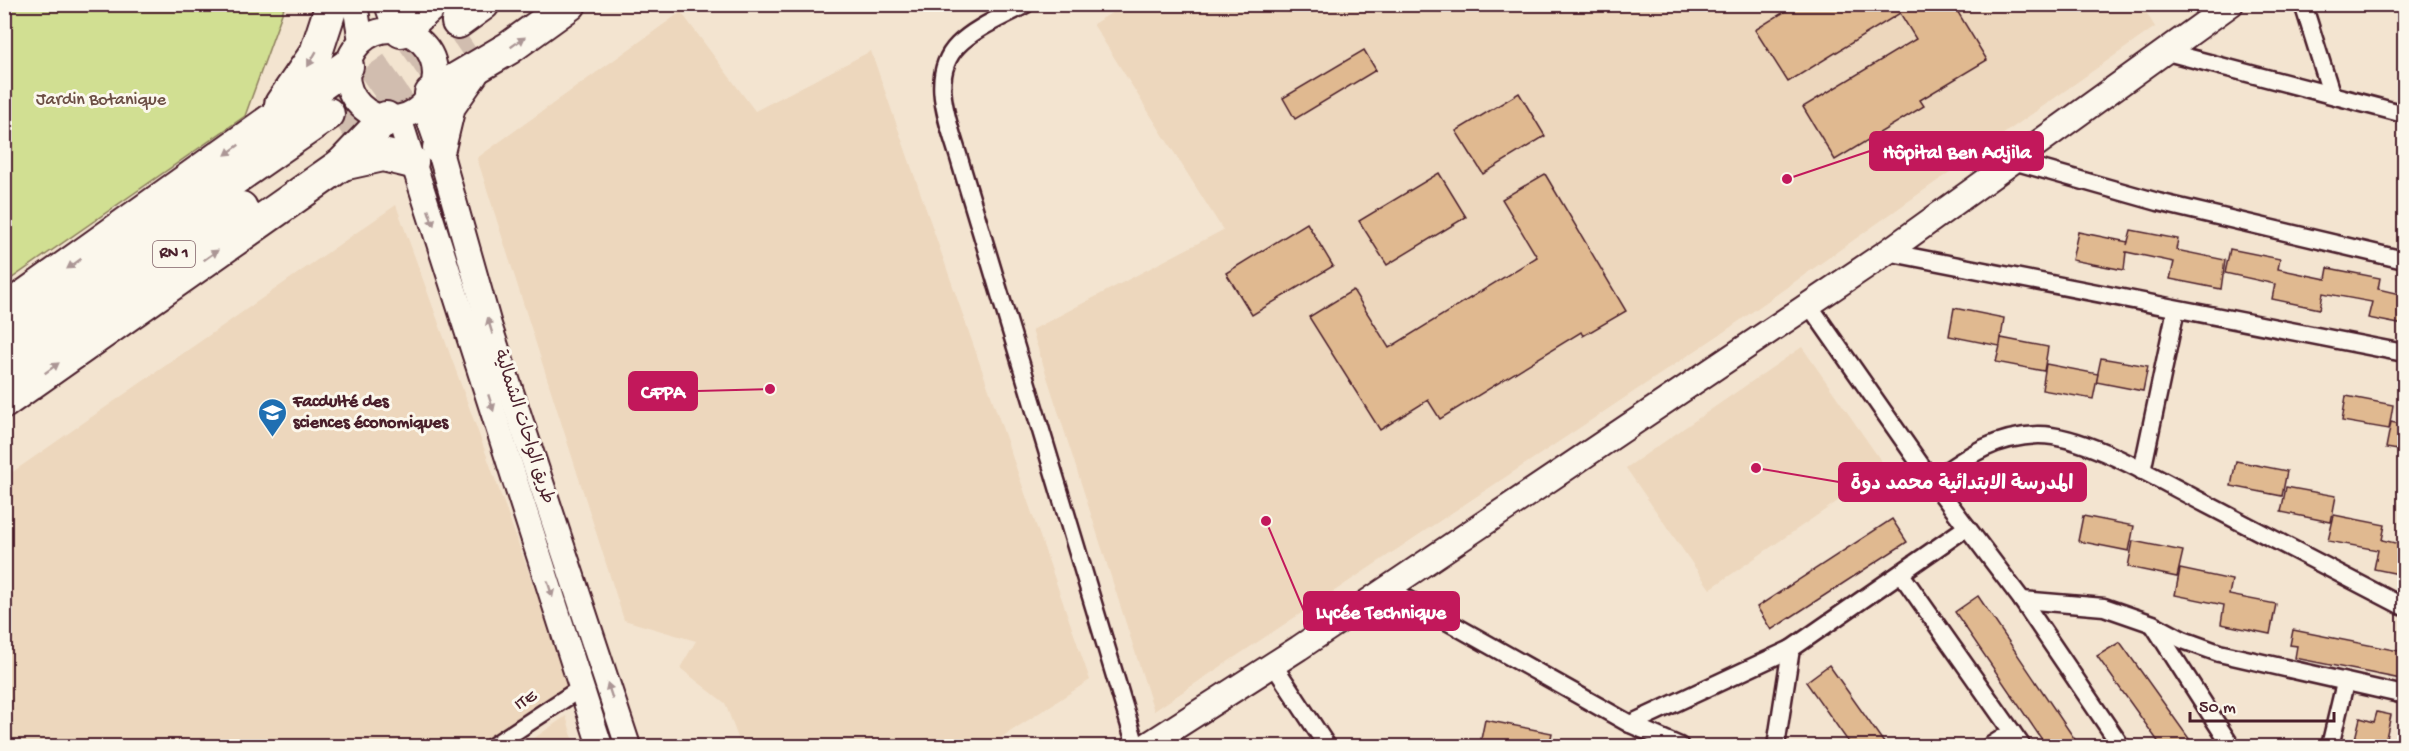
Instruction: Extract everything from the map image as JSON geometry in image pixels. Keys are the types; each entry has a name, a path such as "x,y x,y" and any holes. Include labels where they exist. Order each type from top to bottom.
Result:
{"highway":[{"path":"259,131 295,86 316,53 332,4"},
{"path":"395,22 432,4"},
{"path":"428,99 473,35 533,4"},
{"path":"473,35 509,48 570,4"},
{"path":"338,138 383,155 425,155 448,106 473,35"},
{"path":"4,311 259,131 354,54"},
{"path":"4,402 338,138 392,118"},
{"name":"RN 1","path":"4,338 338,138"},
{"name":"RN 1","path":"4,371 338,138"}],"main road":[{"path":"354,54 377,32 395,22 414,36 432,55 436,81 428,99 408,116 392,118 364,109 356,100 350,90 354,54 355,4"},
{"path":"1146,747 1887,252 2231,4"},
{"name":"طريق الواحات الشمالية","path":"428,99 425,155 600,747"},
{"path":"392,118 425,155"},
{"name":"طريق الواحات الشمالية","path":"425,155 489,325 628,747"}],"street":[{"path":"1026,4 957,45 942,74 941,91 961,165 1136,747"},
{"path":"2303,4 2331,93"},
{"path":"2167,52 2331,93 2404,114"},
{"path":"2013,161 2158,202 2404,260"},
{"path":"1887,252 2404,353"},
{"path":"1809,305 1932,481 2022,600 2121,747"},
{"path":"2142,471 2176,309"},
{"path":"1932,481 1979,448 2007,438 2041,435 2081,444 2142,471 2404,607"},
{"path":"1630,724 1791,649 1967,527"},
{"path":"1901,574 2022,747"},
{"path":"1386,587 1630,724 1680,747"},
{"path":"2022,600 2104,607 2153,624 2183,640 2219,653 2404,695"},
{"path":"2153,624 2231,747"},
{"path":"1776,747 1791,649"},
{"path":"1273,664 1327,747"},
{"path":"2330,747 2345,682"},
{"name":"ITE","path":"493,747 581,688"},
{"path":"1990,747 2012,732"}],"shaded area":[{"path":"2141,4 2155,27 1725,331 1154,711 1032,330 1223,230 1093,24 1125,5"},
{"path":"681,12 755,111 871,51 1090,680 988,746 741,746 725,703 680,668 696,641 624,620 477,158"},
{"name":"Facdulté des sciences économiques","path":"396,205 570,686 485,746 5,746 4,478"},
{"path":"1802,347 1886,468 1710,589 1626,468"},
{"path":"566,716 575,746 523,746"}],"green space":[{"name":"Jardin Botanique","path":"5,4 285,5 245,116 5,283"}],"building":[{"path":"1797,4 1953,4 1987,60 1920,100 1924,106 1835,160 1803,107 1916,39 1900,13 1788,82 1755,30"},
{"path":"1364,50 1376,70 1295,119 1283,98"},
{"path":"1519,93 1545,136 1483,174 1456,131"},
{"path":"1439,173 1466,217 1387,265 1359,221"},
{"path":"1545,174 1626,311 1583,336 1581,332 1440,419 1428,400 1380,430 1309,317 1353,290 1389,348 1537,257 1502,199"},
{"path":"1307,223 1333,266 1252,315 1226,273"},
{"path":"2131,230 2178,239 2176,250 2225,260 2221,289 2170,279 2174,262 2126,252 2124,270 2072,260 2078,232 2128,242"},
{"path":"2230,249 2280,259 2278,269 2326,279 2328,268 2380,278 2378,289 2404,295 2404,325 2368,318 2372,302 2323,293 2320,309 2272,299 2275,284 2225,273"},
{"path":"1954,308 2004,318 2001,338 2048,347 2044,371 1996,362 2000,346 1949,336"},
{"path":"2101,358 2148,366 2143,391 2096,382"},
{"path":"2046,364 2098,374 2093,399 2042,390"},
{"path":"2346,396 2393,405 2389,429 2342,421"},
{"path":"2391,422 2404,425 2404,451 2386,448"},
{"path":"2236,461 2287,471 2282,496 2231,486"},
{"path":"2286,487 2336,496 2331,522 2281,512"},
{"path":"2334,515 2385,525 2382,540 2404,545 2404,575 2374,569 2378,550 2328,541"},
{"path":"2083,516 2134,526 2129,551 2078,541"},
{"path":"1892,519 1907,542 1771,630 1757,607"},
{"path":"2133,541 2183,551 2177,577 2128,567"},
{"path":"2180,569 2232,580 2229,595 2276,604 2270,634 2221,624 2224,605 2175,595"},
{"path":"1978,596 2080,747 2047,747 1955,612"},
{"path":"2293,630 2404,652 2401,679 2295,658 2297,646 2290,645"},
{"path":"2120,642 2195,747 2162,747 2097,656"},
{"path":"1829,665 1887,747 1852,747 1806,682"},
{"path":"2377,712 2391,715 2384,747 2353,747 2360,718 2374,722"},
{"path":"1485,720 1552,733 1549,747 1495,747 1480,744"}],"tunnel":[{"path":"328,114 458,22"},
{"path":"344,137 475,47"}],"place":[{"name":"Hôpital Ben Adjila","path":"1787,179"},
{"name":"CFPA","path":"770,389"},
{"name":"Facdulté des sciences économiques","path":"272,438"},
{"name":"المدرسة الابتدائية محمد دوة","path":"1756,468"},
{"name":"Lycée Technique","path":"1266,521"}]}
